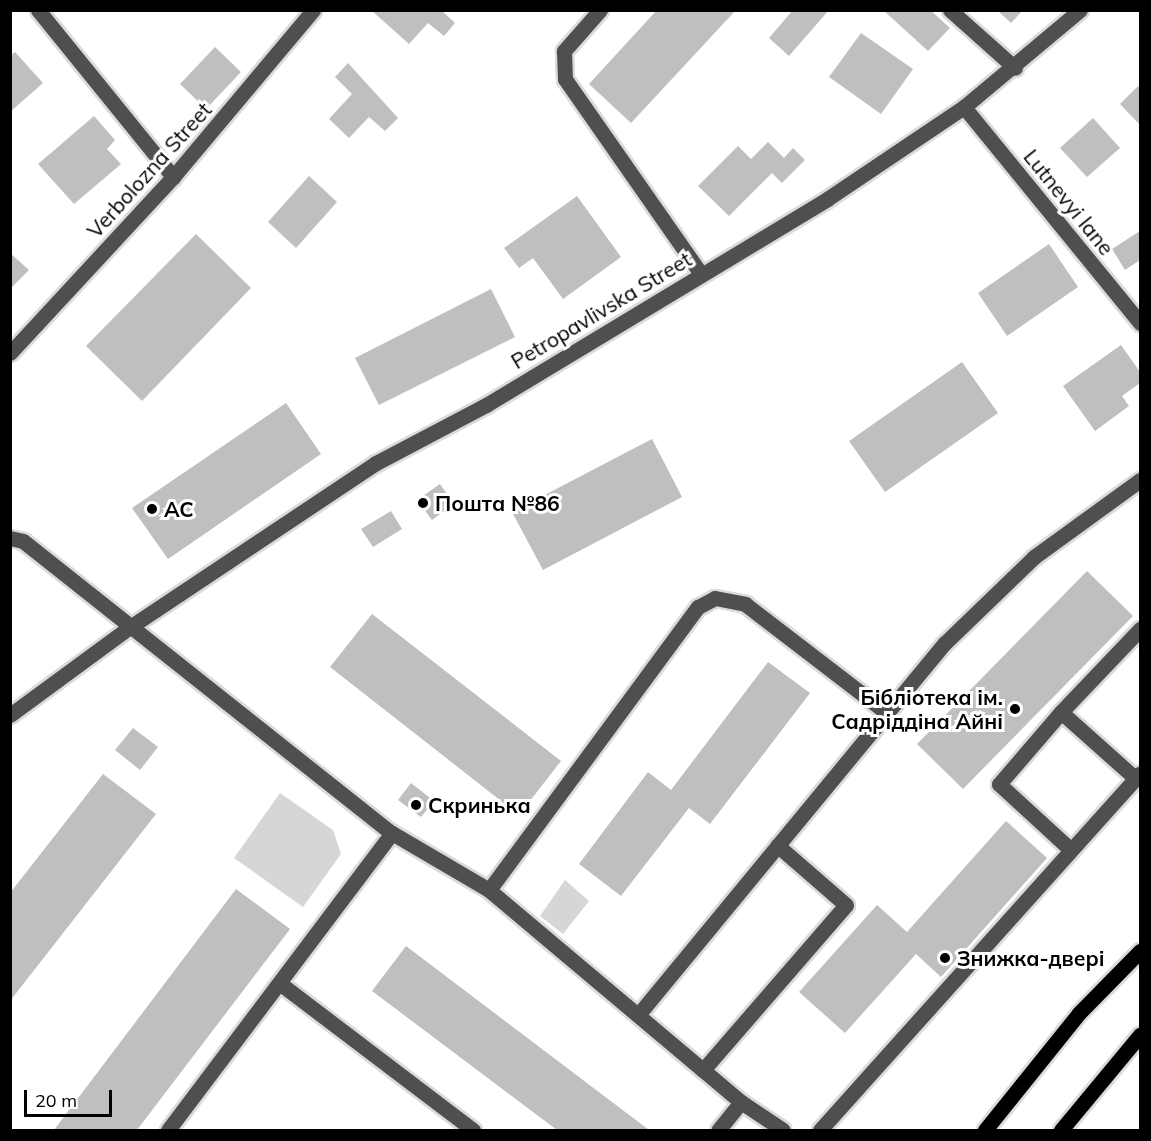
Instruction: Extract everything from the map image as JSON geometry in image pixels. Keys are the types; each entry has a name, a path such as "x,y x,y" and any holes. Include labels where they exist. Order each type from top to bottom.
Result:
{"main road":[{"path":"985,1131 1079,1012 1140,951"},
{"path":"1061,1131 1140,1035"}],"street":[{"path":"38,10 173,177"},
{"name":"Verbolozna Street","path":"10,353 173,177 313,10"},
{"path":"600,10 564,51 565,79 701,274"},
{"path":"950,10 1016,68"},
{"name":"Petropavlivska Street","path":"10,715 130,627 376,464 486,405 827,200 964,107 1016,68 1080,10"},
{"name":"Lutnevyi lane","path":"964,107 1140,323"},
{"path":"638,1016 945,643 1034,557 1140,480"},
{"path":"10,538 22,541 392,833 489,890 741,1102 783,1131"},
{"path":"489,890 698,607 715,598 745,604 887,712"},
{"path":"1070,849 999,784 1062,712 1140,629"},
{"path":"820,1131 1138,775 1062,712"},
{"path":"168,1131 282,985 392,833"},
{"path":"703,1070 846,905 777,845"},
{"path":"282,985 473,1131"},
{"path":"718,1131 741,1102"}],"shaded area":[{"path":"280,793 333,830 341,854 303,907 234,858"},
{"path":"565,880 589,901 563,934 540,916"}],"building":[{"path":"371,10 441,10 455,23 444,36 428,23 409,44"},
{"path":"657,10 736,10 631,123 589,84"},
{"path":"793,10 829,10 789,56 769,38"},
{"path":"883,10 930,10 950,28 928,51"},
{"path":"997,10 1023,10 1011,23"},
{"path":"861,33 913,69 881,114 829,77"},
{"path":"215,47 241,72 206,109 180,84"},
{"path":"15,52 43,83 10,112 10,56"},
{"path":"348,63 398,118 385,131 369,117 349,138 329,119 352,94 335,77"},
{"path":"1138,86 1140,88 1140,125 1120,104"},
{"path":"94,116 115,140 107,149 121,164 74,204 38,164"},
{"path":"1093,118 1120,148 1087,177 1060,148"},
{"path":"768,142 784,158 793,148 805,160 782,183 772,173 729,216 698,186 738,146 751,159"},
{"path":"309,176 337,202 296,248 268,222"},
{"path":"577,196 621,257 563,299 533,258 519,268 504,248"},
{"path":"1140,231 1140,260 1125,270 1112,249"},
{"path":"196,234 251,288 142,401 86,346"},
{"path":"1049,244 1078,287 1007,336 978,293"},
{"path":"10,253 29,270 10,289"},
{"path":"491,289 515,337 379,405 355,358"},
{"path":"1121,345 1140,372 1140,383 1122,396 1129,406 1095,431 1063,386"},
{"path":"962,362 998,413 885,492 849,441"},
{"path":"286,403 321,454 168,559 132,508"},
{"path":"652,439 682,497 543,570 512,512"},
{"path":"440,484 454,504 432,520 417,500"},
{"path":"391,511 402,529 373,547 361,529"},
{"path":"1087,571 1133,616 963,789 917,744"},
{"path":"372,614 561,761 519,815 330,667"},
{"path":"768,662 810,693 710,824 689,808 621,896 579,864 648,772 671,790"},
{"path":"133,728 158,747 140,770 115,750"},
{"path":"103,774 156,814 10,1001 10,893"},
{"path":"411,783 434,801 421,817 398,800"},
{"path":"1006,821 1047,858 941,977 916,954 845,1033 799,992 877,905 907,932"},
{"path":"236,889 290,929 137,1130 54,1130"},
{"path":"406,946 649,1130 557,1130 372,991"}],"place":[{"name":"Пошта №86","path":"423,503"},
{"name":"АС","path":"152,509"},
{"name":"Бібліотека ім. Садріддіна Айні","path":"1015,709"},
{"name":"Скринька","path":"416,805"},
{"name":"Знижка-двері","path":"945,958"}]}
